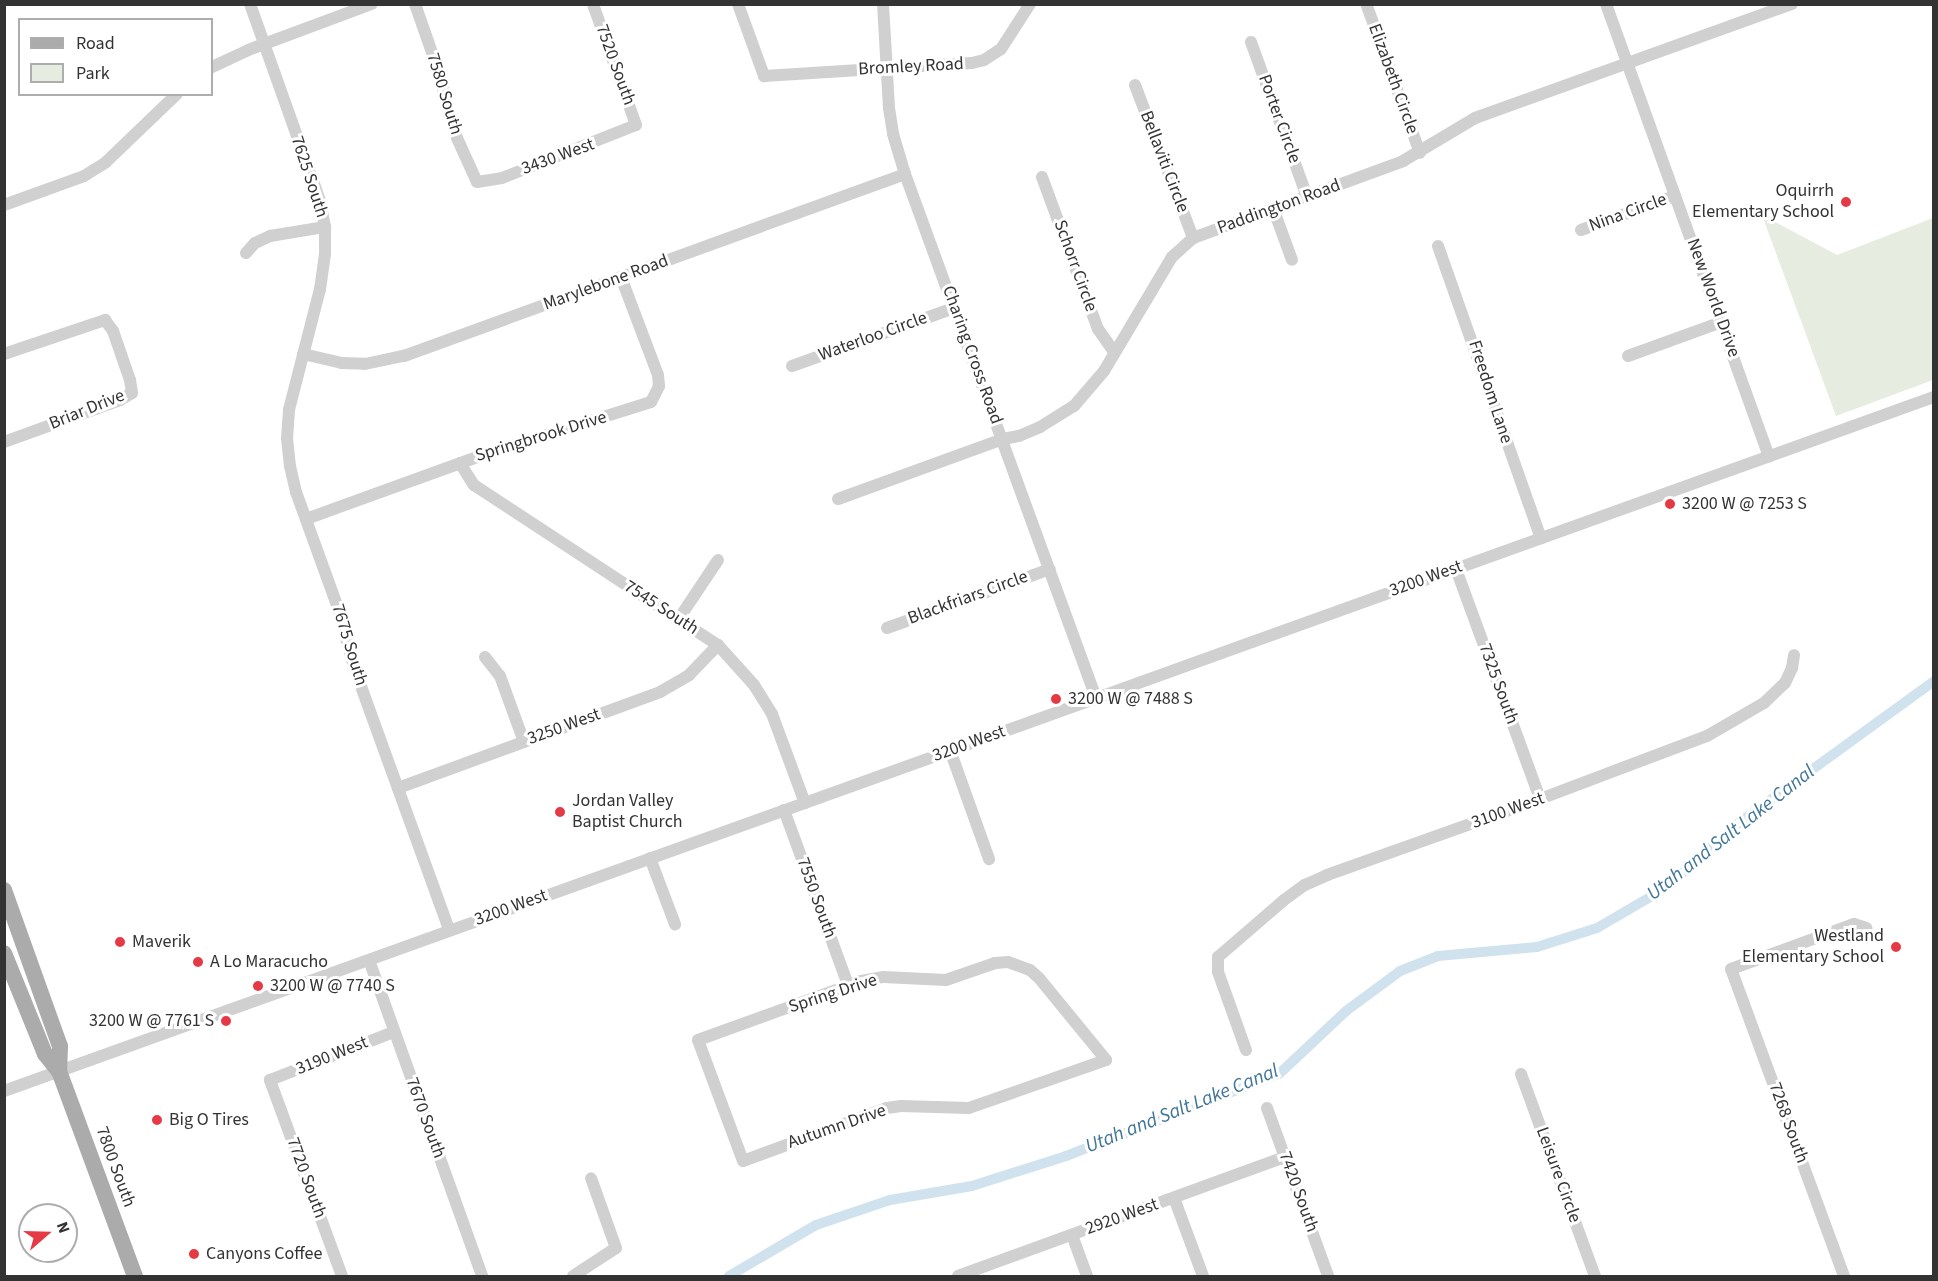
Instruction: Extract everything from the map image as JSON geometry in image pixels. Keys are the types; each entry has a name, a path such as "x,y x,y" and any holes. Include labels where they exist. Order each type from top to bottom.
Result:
{"main road":[{"name":"7800 South","path":"4,890 60,1046 59,1071"},
{"name":"7800 South","path":"4,953 45,1054 59,1071 135,1276"}],"street":[{"name":"7625 South","path":"250,4 320,201 325,227 325,254 320,289 303,354"},
{"path":"213,67 372,4"},
{"name":"7580 South","path":"415,4 435,61 457,138 477,183"},
{"name":"7520 South","path":"593,4 636,125"},
{"name":"Bromley Road","path":"738,4 764,76 972,63 984,60 1001,49 1030,4"},
{"name":"Charing Cross Road","path":"883,4 893,134 905,174 1096,698"},
{"name":"New World Drive","path":"1606,4 1769,456"},
{"name":"Paddington Road","path":"838,499 1040,427 1074,406 1090,390 1115,352 1172,257 1193,238 1420,153 1461,124 1475,118 1628,63 1762,9 1792,4"},
{"name":"Elizabeth Circle","path":"1367,6 1420,153"},
{"name":"Porter Circle","path":"1251,42 1306,197"},
{"name":"Bellaviti Circle","path":"1135,86 1193,238"},
{"path":"5,203 84,176 106,162 175,96"},
{"name":"3430 West","path":"477,183 502,178 636,125"},
{"name":"Marylebone Road","path":"303,354 341,363 386,361 905,174"},
{"name":"Schorr Circle","path":"1042,177 1098,329 1115,352"},
{"name":"Nina Circle","path":"1581,230 1675,196"},
{"path":"1273,208 1292,260"},
{"path":"246,253 255,243 270,236 325,227"},
{"name":"Freedom Lane","path":"1438,246 1541,538"},
{"name":"Springbrook Drive","path":"306,519 460,463 651,402 659,386 658,375 621,277"},
{"name":"Waterloo Circle","path":"792,366 954,308"},
{"name":"Briar Drive","path":"4,354 105,320 112,331 130,380 132,393 4,442"},
{"path":"1628,356 1722,322"},
{"name":"7675 South","path":"303,354 289,410 287,438 296,492 338,608 354,667 449,930"},
{"name":"3200 West","path":"4,1092 449,930 1934,398"},
{"name":"7545 South","path":"460,463 474,485 718,645 754,685 772,714 805,803"},
{"path":"678,620 718,560"},
{"name":"Blackfriars Circle","path":"887,628 1050,569"},
{"name":"7325 South","path":"1456,569 1540,799"},
{"name":"3250 West","path":"398,788 660,692 689,675 718,645"},
{"name":"3100 West","path":"1246,1050 1217,964 1224,951 1305,885 1671,751 1736,721 1764,703 1785,683 1792,668 1794,655"},
{"path":"485,657 500,676 524,742"},
{"path":"950,750 989,859"},
{"name":"7550 South","path":"784,810 848,986"},
{"path":"650,858 675,924"},
{"name":"7268 South","path":"1844,1276 1731,969 1854,924 1866,928"},
{"name":"7670 South","path":"369,960 482,1276"},
{"name":"Spring Drive","path":"743,1161 698,1040 848,986 883,977 946,980 995,963 1019,964 1039,978 1106,1060"},
{"name":"3190 West","path":"270,1080 394,1032"},
{"name":"Autumn Drive","path":"743,1161 887,1108 902,1106 969,1108 1106,1060"},
{"name":"Leisure Circle","path":"1521,1074 1595,1276"},
{"name":"7720 South","path":"270,1080 342,1276"},
{"name":"7420 South","path":"1267,1108 1328,1276"},
{"name":"2920 West","path":"963,1276 1285,1157"},
{"path":"573,1276 616,1248 591,1178"},
{"path":"1174,1198 1203,1276"},
{"path":"1072,1235 1087,1276"}],"green space":[{"path":"1762,215 1837,255 1933,218 1933,380 1836,416"}],"waterway":[{"name":"Utah and Salt Lake Canal","path":"729,1276 816,1225 890,1200 972,1186 1066,1156 1279,1074 1346,1011 1400,971 1438,956 1537,947 1597,928 1664,889 1740,822 1934,681"}],"place":[{"name":"Oquirrh Elementary School","path":"1846,202"},
{"name":"3200 W @ 7253 S","path":"1670,504"},
{"name":"3200 W @ 7488 S","path":"1056,699"},
{"name":"Jordan Valley Baptist Church","path":"560,812"},
{"name":"Maverik","path":"120,942"},
{"name":"Westland Elementary School","path":"1896,947"},
{"name":"A Lo Maracucho","path":"198,962"},
{"name":"3200 W @ 7740 S","path":"258,986"},
{"name":"3200 W @ 7761 S","path":"226,1021"},
{"name":"Big O Tires","path":"157,1120"},
{"name":"Canyons Coffee","path":"194,1254"}]}
